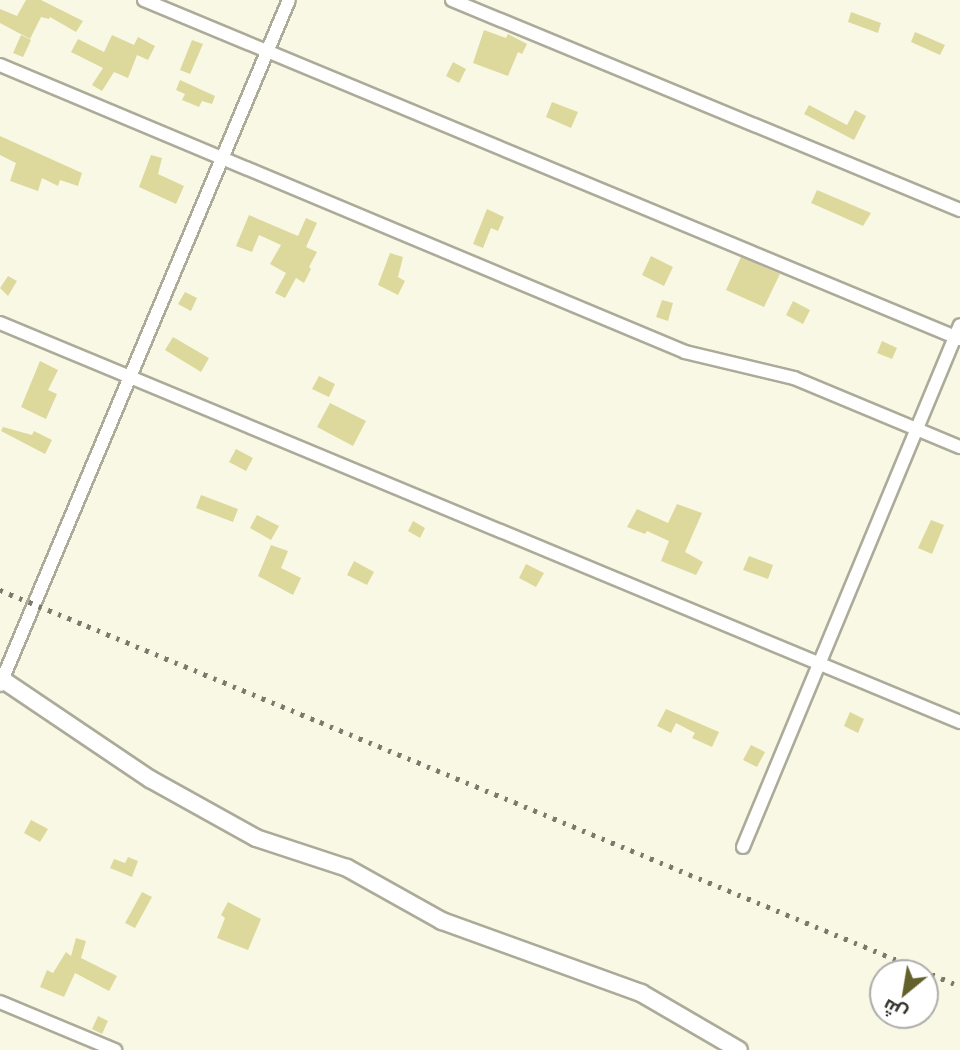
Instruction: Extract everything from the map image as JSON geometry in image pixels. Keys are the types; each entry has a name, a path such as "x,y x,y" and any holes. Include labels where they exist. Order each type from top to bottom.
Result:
{"street":[{"path":"144,0 958,334 743,847"},
{"path":"289,0 1,681 150,779 256,838 347,868 442,921 641,993 739,1050"},
{"path":"452,0 960,210"},
{"path":"0,65 685,352 794,378 960,447"},
{"path":"0,323 960,722"},
{"path":"0,1002 115,1050"}],"building":[{"path":"26,0 41,0 83,21 76,32 50,17 41,17 30,39 0,23 0,9 17,16"},
{"path":"851,12 881,23 878,33 848,22"},
{"path":"484,30 506,38 508,34 527,44 522,54 518,52 508,76 473,63"},
{"path":"915,32 945,45 940,55 911,42"},
{"path":"21,35 31,40 23,57 13,53"},
{"path":"112,35 134,45 138,37 155,46 148,60 137,55 128,78 114,72 102,91 92,85 103,68 71,52 78,39 104,52"},
{"path":"192,40 203,44 190,74 180,70"},
{"path":"453,62 466,69 459,83 446,76"},
{"path":"180,80 215,96 212,104 202,101 199,107 182,100 185,94 176,90"},
{"path":"552,102 578,112 571,128 546,117"},
{"path":"809,105 847,125 855,110 866,116 854,140 804,114"},
{"path":"0,136 82,173 78,186 60,180 58,186 42,178 38,191 10,181 16,163 0,155"},
{"path":"151,155 162,158 158,174 184,186 176,204 139,187"},
{"path":"817,190 871,213 863,226 811,203"},
{"path":"487,209 504,217 498,231 491,228 483,248 473,244"},
{"path":"249,215 298,236 306,218 317,223 306,247 317,252 309,267 311,269 304,283 296,278 285,298 275,293 286,273 270,264 281,245 259,235 252,252 236,246"},
{"path":"390,253 403,257 398,277 405,281 398,295 378,285"},
{"path":"651,256 673,267 664,286 642,275"},
{"path":"741,257 780,274 764,307 726,290"},
{"path":"8,276 17,281 8,296 0,288"},
{"path":"185,292 197,298 191,311 178,304"},
{"path":"662,300 673,303 668,321 656,317"},
{"path":"793,301 810,310 803,324 786,315"},
{"path":"173,337 209,358 201,372 165,350"},
{"path":"882,341 897,348 892,359 877,353"},
{"path":"40,361 58,370 48,390 57,394 46,419 21,407"},
{"path":"319,376 335,384 329,397 312,389"},
{"path":"330,403 366,421 353,446 317,427"},
{"path":"3,427 32,435 34,431 52,440 45,454 1,431"},
{"path":"236,449 253,458 246,471 229,462"},
{"path":"201,495 238,509 233,522 196,508"},
{"path":"677,504 702,513 685,552 703,562 696,575 661,561 669,541 647,531 645,534 627,527 637,509 668,523"},
{"path":"257,515 279,526 271,540 250,528"},
{"path":"931,520 944,525 932,554 918,548"},
{"path":"413,521 425,528 420,538 408,531"},
{"path":"271,545 288,551 281,568 301,578 293,595 258,576"},
{"path":"749,556 773,565 768,579 743,570"},
{"path":"354,561 374,572 367,585 347,575"},
{"path":"526,564 544,573 536,587 519,578"},
{"path":"666,709 719,732 712,747 692,738 695,733 676,723 671,733 657,726"},
{"path":"850,712 864,719 858,733 844,726"},
{"path":"751,745 765,752 757,767 743,760"},
{"path":"31,820 48,829 40,842 24,833"},
{"path":"128,857 138,861 132,877 110,868 114,859 125,863"},
{"path":"142,892 152,897 135,928 125,923"},
{"path":"228,902 261,919 248,950 217,938 225,918 221,915"},
{"path":"76,938 86,941 81,958 117,976 109,991 75,973 64,997 40,987 47,970 53,973 66,952 71,956"},
{"path":"98,1016 108,1021 102,1034 92,1029"}],"railway":[{"path":"0,590 960,986"}]}
